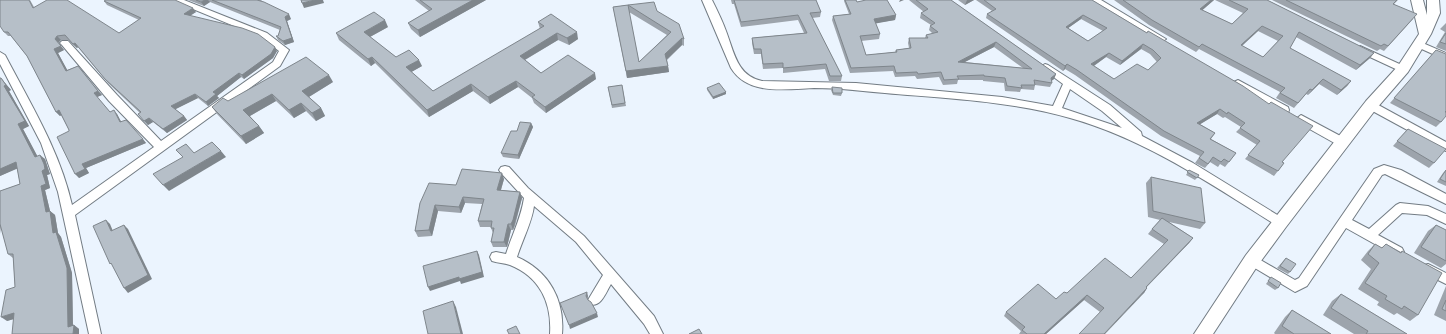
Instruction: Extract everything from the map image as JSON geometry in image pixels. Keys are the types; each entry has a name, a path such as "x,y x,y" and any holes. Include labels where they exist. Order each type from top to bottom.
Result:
{"street":[{"path":"68,214 161,148 248,83 277,64 284,50 264,35 176,0"},
{"path":"707,0 721,31 729,58 741,74 754,82 826,85 910,92 993,100 1056,110 1092,120 1143,141 1212,180 1280,222"},
{"path":"1094,0 1169,43"},
{"path":"1417,0 1422,39 1446,57"},
{"path":"1433,0 1434,13"},
{"path":"1203,334 1252,260 1280,222 1371,105 1403,68 1422,39 1434,13 1440,5 1446,1"},
{"path":"65,43 113,98 161,148"},
{"path":"1351,44 1403,68"},
{"path":"0,55 5,78 46,143 64,192 95,334"},
{"path":"1039,63 1106,108 1143,141"},
{"path":"1227,78 1342,142"},
{"path":"1056,110 1068,83"},
{"path":"1371,105 1446,147"},
{"path":"1252,260 1295,287 1303,282 1378,172 1384,169 1397,173 1446,199"},
{"path":"506,170 530,196 580,239 650,320 657,334"},
{"path":"510,259 518,232 527,216 530,196"},
{"path":"1370,236 1400,208 1428,211 1446,219"},
{"path":"1344,221 1407,257"},
{"path":"496,257 510,259 522,264 534,274 554,299 556,334"},
{"path":"1420,264 1446,279"},
{"path":"594,300 610,275"}],"building":[{"path":"0,0 29,0 33,8 47,0 67,0 119,33 141,18 104,1 175,0 193,8 184,14 242,28 258,34 275,47 271,54 242,75 239,73 213,92 216,94 206,102 195,94 171,106 184,116 163,129 149,118 144,121 138,114 141,112 105,79 75,43 73,44 65,35 57,36 55,39 61,46 54,49 66,71 78,66 98,91 94,93 110,112 114,110 120,122 126,120 143,139 82,164 85,169 75,174 57,137 69,130 59,110 56,112 27,56 8,32 4,32 0,26"},
{"path":"212,0 257,0 264,2 289,14 285,17 292,38 283,41 276,36 278,36 281,27"},
{"path":"301,0 315,0 302,3"},
{"path":"420,0 473,0 418,30 408,23 432,9"},
{"path":"734,0 816,0 821,12 810,13 842,76 830,76 826,64 783,68 783,63 763,64 761,49 754,49 752,38 807,33 798,15 741,22"},
{"path":"845,0 856,0 857,2 866,0 887,0 896,15 874,19 880,34 860,36 866,55 897,52 896,50 911,48 909,38 928,38 926,35 938,32 930,26 935,23 921,13 928,9 916,0 951,0 1056,74 1051,78 1052,83 1034,80 1035,85 1021,85 1022,88 1007,86 1005,78 984,75 957,76 959,79 944,80 941,72 918,74 917,72 896,73 894,66 851,68 833,16 851,14","holes":["996,42 1032,69 958,62"]},
{"path":"984,0 1092,0 1147,33 1148,31 1243,86 1269,104 1271,102 1313,126 1282,162 1284,163 1278,171 1248,155 1260,141 1240,128 1245,123 1228,112 1227,114 1220,109 1197,123 1215,133 1210,139 1236,153 1229,162 1224,159 1221,162 1213,157 1208,164 1199,158 1204,152 1164,131 1077,70 1067,64 1065,66 987,14 996,9","holes":["1083,15 1107,28 1088,41 1066,27","1143,44 1153,50 1161,58 1148,70 1137,64 1114,79 1091,64 1109,53 1122,61"]},
{"path":"1123,0 1211,0 1200,9 1232,24 1248,9 1229,0 1267,0 1374,53 1360,65 1299,32 1290,48 1351,81 1341,90 1323,79 1312,90 1310,89 1298,103 1280,93 1285,88 1202,44 1199,47 1152,20","holes":["1262,26 1283,36 1263,57 1241,45"]},
{"path":"1286,0 1397,0 1393,4 1417,14 1388,46 1384,44 1381,46"},
{"path":"654,2 657,11 679,24 684,39 682,38 665,54 668,66 626,71 613,7 628,5","holes":["628,5 671,32 639,62"]},
{"path":"374,12 385,20 364,32 396,57 409,50 419,60 406,67 433,91 544,26 538,22 551,14 577,32 567,38 557,33 520,56 541,73 568,55 595,73 545,107 532,97 535,95 516,81 488,97 471,84 427,110 372,57 368,59 336,33"},
{"path":"1446,33 1446,44 1440,42"},
{"path":"1436,50 1446,54 1446,116 1441,122 1394,98"},
{"path":"306,57 329,75 302,91 321,108 312,113 301,103 289,110 272,94 243,110 259,126 241,136 212,107 223,98 228,101"},
{"path":"0,78 6,85 4,86 25,121 18,124 35,157 40,155 44,164 45,169 42,171 46,184 41,186 46,212 50,211 53,233 56,232 67,268 68,327 74,325 73,334 12,334 14,313 1,317 6,290 15,287 13,254 8,254 0,224 0,191 20,184 16,162 0,169"},
{"path":"719,83 726,92 713,97 707,88"},
{"path":"622,85 625,103 612,105 608,87"},
{"path":"832,87 842,88 842,93 833,93"},
{"path":"520,122 531,123 518,155 501,153 511,131 517,131"},
{"path":"1408,129 1446,149 1434,163 1397,141"},
{"path":"212,142 221,151 163,185 153,174 183,157 176,150 186,144 194,153"},
{"path":"462,169 502,173 497,190 520,192 513,220 511,224 508,224 504,242 491,242 494,228 491,228 492,221 478,221 484,199 463,197 459,207 435,205 429,230 415,231 420,203 429,183 456,185"},
{"path":"1189,170 1199,175 1197,178 1187,172"},
{"path":"1446,170 1446,182 1440,179"},
{"path":"1151,177 1201,188 1205,223 1153,211"},
{"path":"1162,218 1193,238 1104,334 1079,334 1104,308 1087,295 1044,334 1027,334 1022,330 1025,327 1006,312 1038,284 1056,299 1064,292 1067,293 1105,258 1131,278 1168,240 1152,229"},
{"path":"106,220 111,231 124,225 148,275 124,288 111,263 110,264 93,226"},
{"path":"1436,225 1446,230 1446,261 1421,247"},
{"path":"1375,244 1382,248 1386,244 1442,273 1418,315 1404,306 1402,309 1385,299 1387,296 1365,283 1379,263 1368,254"},
{"path":"477,251 482,272 459,279 459,277 428,287 423,266"},
{"path":"1286,258 1296,264 1290,272 1280,266"},
{"path":"1271,277 1281,283 1278,288 1268,281"},
{"path":"587,292 586,296 597,313 569,325 560,303"},
{"path":"1341,294 1407,334 1366,334 1368,331 1331,308"},
{"path":"1446,300 1446,311 1442,309"},
{"path":"453,301 461,334 428,334 423,311"},
{"path":"1292,310 1331,334 1294,334 1282,326"},
{"path":"516,326 520,334 509,334 507,330"},
{"path":"699,329 702,334 689,334"}]}
